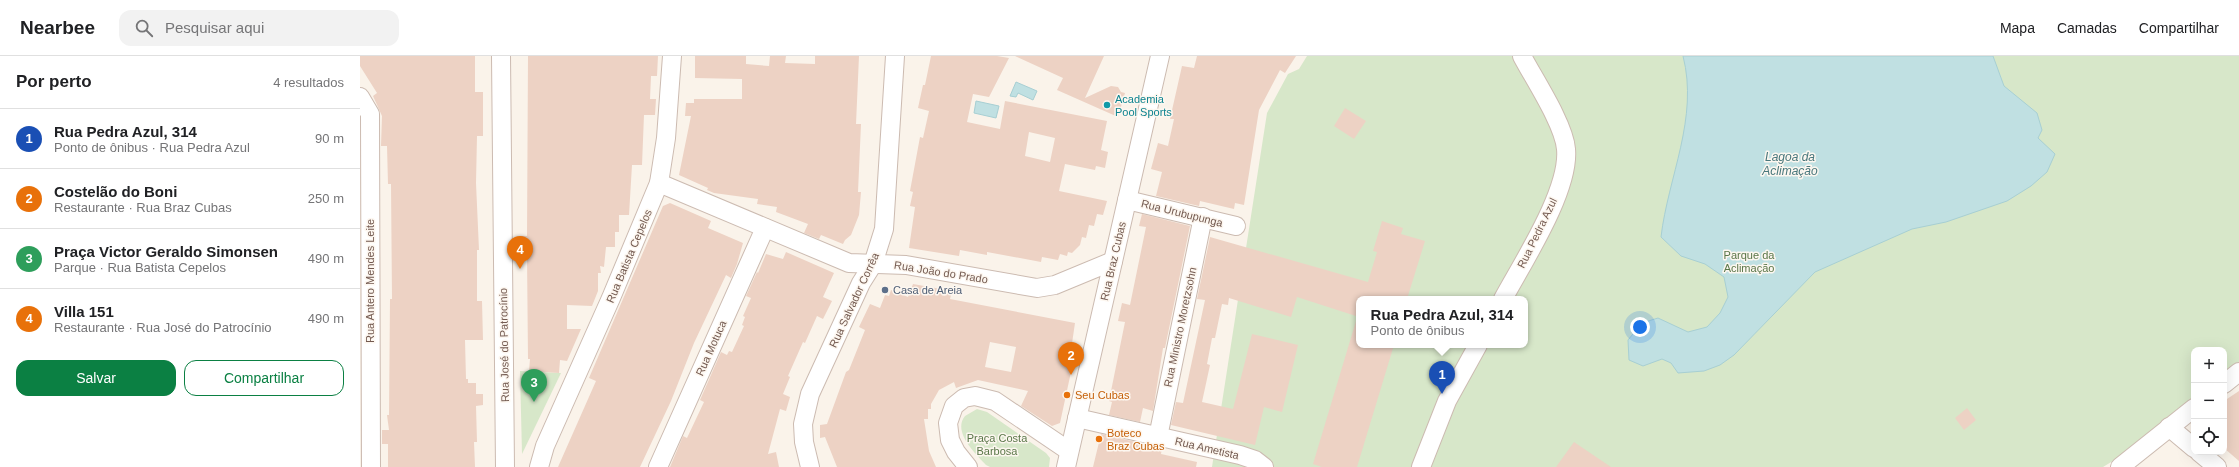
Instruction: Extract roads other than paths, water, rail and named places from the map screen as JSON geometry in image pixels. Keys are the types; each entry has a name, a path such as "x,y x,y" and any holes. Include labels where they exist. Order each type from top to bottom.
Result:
{"street":[{"name":"Rua José do Patrocínio","path":"501,56 505,467"},
{"name":"Rua Batista Cepelos","path":"539,467 545,446 611,298 659,183 666,138 672,56"},
{"name":"Rua Salvador Corrêa","path":"810,467 804,442 803,424 810,394 861,283 873,264 886,216 895,56"},
{"name":"Rua Braz Cubas","path":"1068,459 1160,56"},
{"name":"Rua Pedra Azul","path":"1505,296 1542,228 1557,192 1565,167 1566,149 1562,131 1522,56"},
{"name":"Rua Antero Mendes Leite","path":"360,97 370,114 371,467"},
{"name":"Rua João do Prado","path":"659,183 849,263 906,265 1037,288 1055,285 1113,261"},
{"name":"Rua Urubupunga","path":"1127,200 1236,226"},
{"name":"Rua Ministro Moretzsohn","path":"1158,436 1203,218"},
{"name":"Rua Motuca","path":"658,467 764,228"},
{"path":"1421,467 1448,401 1476,348"},
{"path":"2225,383 2239,372"},
{"path":"968,467 956,452 950,440 948,423 954,406 964,398 975,396 995,401 1068,459"},
{"path":"2120,467 2191,410"},
{"name":"Rua Ametista","path":"1077,418 1240,455 1255,460 1264,467"},
{"path":"2169,427 2191,445"},
{"name":"Rua Batista Cepelos","path":"528,467 545,446"},
{"path":"2203,455 2217,467"}],"water":[{"name":"Lagoa da Aclimação","path":"1683,56 1993,56 2004,86 2037,113 2042,130 2038,138 2055,154 2047,172 2031,186 2007,201 1946,222 1912,229 1815,272 1734,355 1720,365 1704,371 1678,373 1671,363 1662,359 1643,366 1629,360 1628,340 1642,323 1658,318 1688,332 1707,327 1720,313 1728,297 1724,277 1705,264 1681,256 1661,237 1685,125 1687,79"},
{"path":"1016,82 1037,91 1033,100 1018,93 1016,97 1010,96"},
{"path":"976,101 999,106 996,118 974,113"}],"place":[{"name":"Academia Pool Sports","path":"1107,105"},
{"name":"Villa 151","path":"520,269"},
{"name":"Casa de Areia","path":"885,290"},
{"name":"Costelão do Boni","path":"1071,375"},
{"name":"Rua Pedra Azul, 314","path":"1442,394"},
{"name":"Seu Cubas","path":"1067,395"},
{"name":"Praça Victor Geraldo Simonsen","path":"534,402"},
{"name":"Boteco Braz Cubas","path":"1099,439"}],"park label":[{"name":"Parque da Aclimação","path":"1749,261"},
{"name":"Praça Costa Barbosa","path":"997,444"}]}
